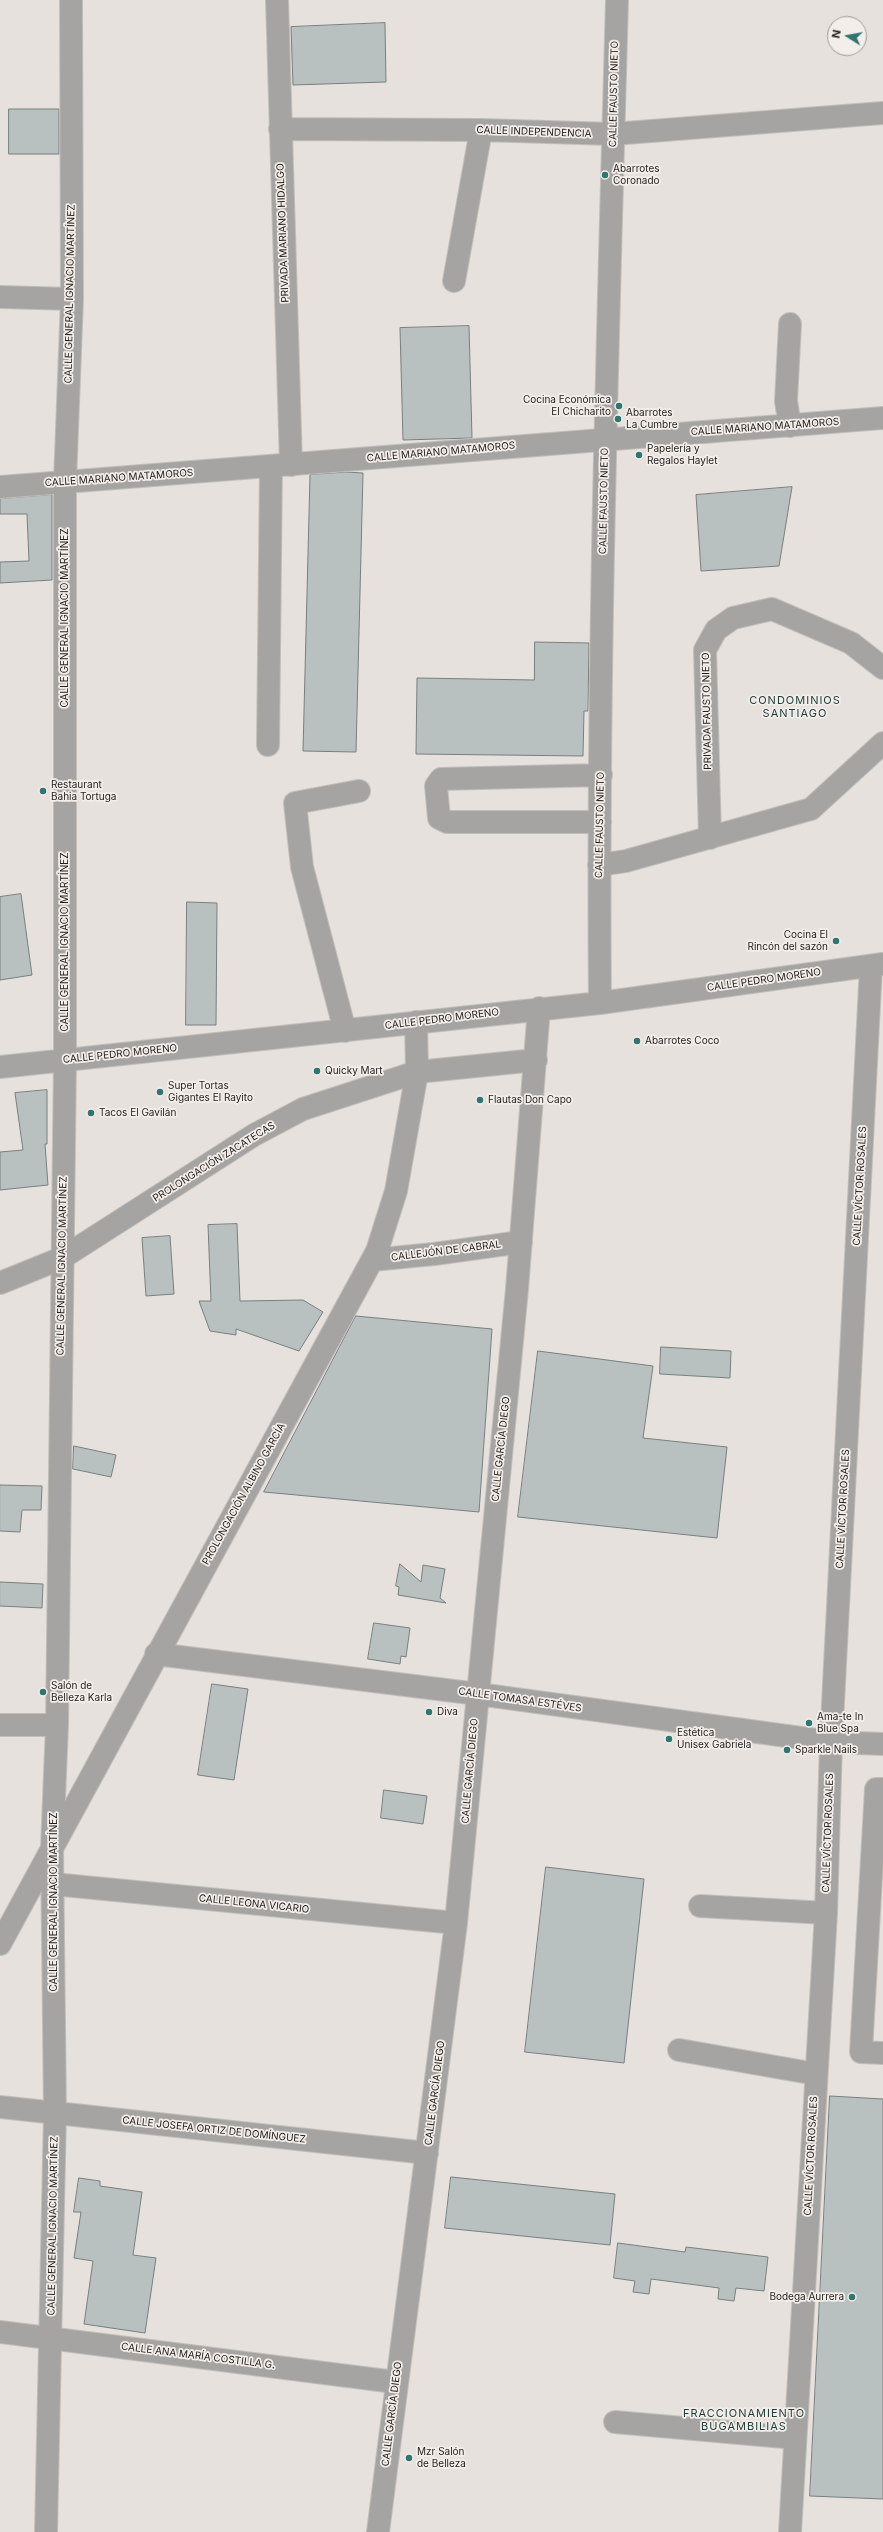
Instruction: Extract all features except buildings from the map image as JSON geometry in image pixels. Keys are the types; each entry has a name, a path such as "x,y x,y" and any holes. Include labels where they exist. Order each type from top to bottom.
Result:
{"street":[{"name":"CALLE GENERAL IGNACIO MARTÍNEZ","path":"46,2532 55,2113 52,1848 57,1725 65,1059 65,482 72,298 71,0"},
{"name":"PRIVADA MARIANO HIDALGO","path":"268,745 281,466 280,129 277,0"},
{"name":"CALLE FAUSTO NIETO","path":"600,1003 599,865 605,438 617,0"},
{"name":"CALLE INDEPENDENCIA","path":"280,129 481,130 613,134 883,113"},
{"path":"454,281 481,130"},
{"path":"0,297 72,298"},
{"path":"790,324 786,401 790,426"},
{"name":"CALLE MARIANO MATAMOROS","path":"0,487 281,466 605,438 790,426 883,418"},
{"name":"PRIVADA FAUSTO NIETO","path":"710,838 705,650 716,630 733,618 772,609 851,643 883,668"},
{"path":"599,865 626,861 811,809 883,743"},
{"path":"600,775 441,779 436,786 439,818 447,822 600,822"},
{"path":"345,1031 302,867 295,803 359,791"},
{"name":"CALLE PEDRO MORENO","path":"0,1067 65,1059 345,1031 539,1008 600,1003 877,965"},
{"name":"CALLE VÍCTOR ROSALES","path":"790,2532 826,1913 831,1742 877,965"},
{"name":"CALLE GARCÍA DIEGO","path":"378,2532 395,2382 427,2153 456,1923 521,1242 539,1008"},
{"name":"PROLONGACIÓN ALBINO GARCÍA","path":"0,1944 10,1910 52,1848 156,1654 372,1260 396,1191 417,1072 416,1022"},
{"name":"PROLONGACIÓN ZACATECAS","path":"0,1283 62,1258 254,1135 303,1109 417,1072 536,1060"},
{"name":"CALLEJÓN DE CABRAL","path":"372,1260 434,1254 521,1242"},
{"name":"CALLE TOMASA ESTÉVES","path":"156,1654 478,1694 831,1742 882,1745"},
{"path":"0,1725 57,1725"},
{"path":"879,1789 861,2052 883,2053"},
{"name":"CALLE LEONA VICARIO","path":"53,1884 456,1923"},
{"path":"700,1906 826,1913"},
{"path":"679,2050 816,2074"},
{"name":"CALLE JOSEFA ORTIZ DE DOMÍNGUEZ","path":"0,2107 427,2153"},
{"name":"CALLE ANA MARÍA COSTILLA G.","path":"0,2332 51,2337 395,2382"},
{"path":"615,2422 795,2438"}],"place":[{"name":"Abarrotes Coronado","path":"605,175"},
{"name":"Cocina Económica El Chicharito","path":"619,406"},
{"name":"Abarrotes La Cumbre","path":"618,419"},
{"name":"Papelería y Regalos Haylet","path":"639,455"},
{"name":"Restaurant Bahia Tortuga","path":"43,791"},
{"name":"Cocina El Rincón del sazón","path":"836,941"},
{"name":"Abarrotes Coco","path":"637,1041"},
{"name":"Quicky Mart","path":"317,1071"},
{"name":"Super Tortas Gigantes El Rayito","path":"160,1092"},
{"name":"Flautas Don Capo","path":"480,1100"},
{"name":"Tacos El Gavilán","path":"91,1113"},
{"name":"Salón de Belleza Karla","path":"43,1692"},
{"name":"Diva","path":"429,1712"},
{"name":"Ama-te In Blue Spa","path":"809,1723"},
{"name":"Estética Unisex Gabriela","path":"669,1739"},
{"name":"Sparkle Nails","path":"787,1750"},
{"name":"Bodega Aurrera","path":"852,2297"},
{"name":"Mzr Salón de Belleza","path":"409,2458"}],"district":[{"name":"CONDOMINIOS SANTIAGO","path":"795,707"},
{"name":"FRACCIONAMIENTO BUGAMBILIAS","path":"744,2420"}]}
